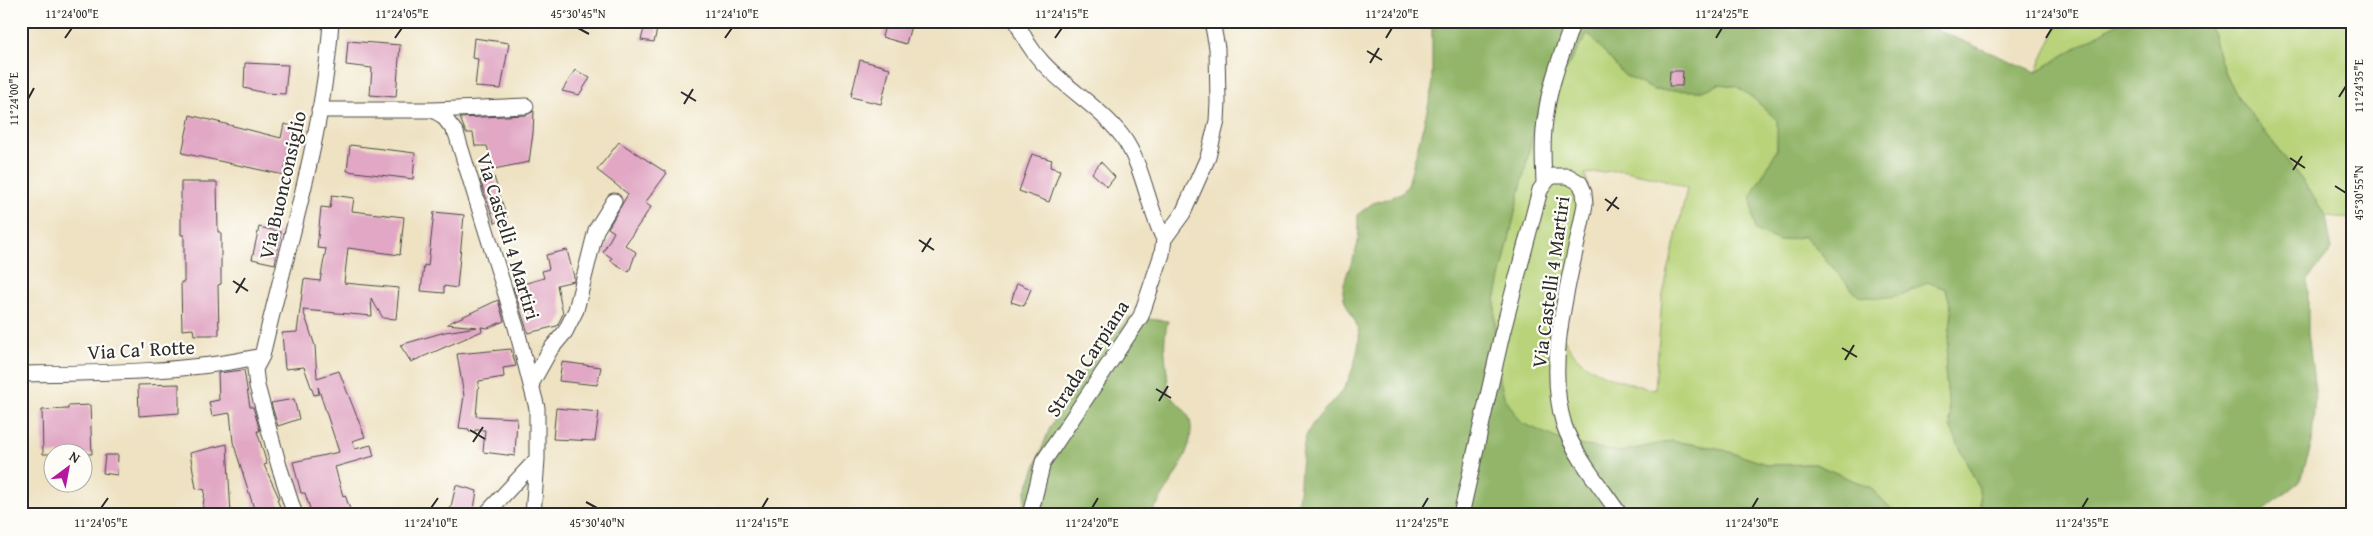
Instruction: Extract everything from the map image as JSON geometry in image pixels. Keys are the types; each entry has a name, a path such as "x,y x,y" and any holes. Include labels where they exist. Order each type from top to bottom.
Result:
{"street":[{"name":"Via Buonconsiglio","path":"295,515 279,466 257,386 255,369 262,356 291,239 319,110 331,21"},
{"path":"1018,21 1028,44 1042,63 1062,83 1101,114 1127,144 1140,171 1148,200 1164,239"},
{"name":"Strada Carpiana","path":"1030,515 1037,478 1046,456 1141,316 1162,254 1164,239 1174,227 1193,193 1212,141 1218,102 1218,73 1212,21"},
{"path":"1544,183 1543,148 1546,111 1560,58 1573,21"},
{"path":"319,110 433,110 526,106"},
{"name":"Via Castelli 4 Martiri","path":"433,110 452,126 460,142 537,408 537,459 533,515"},
{"name":"Via Castelli 4 Martiri","path":"1461,515 1512,292 1534,209 1544,183 1553,176 1568,176 1580,182 1584,192 1585,204 1557,357 1557,384 1564,425 1571,441 1620,515"},
{"name":"Via Castelli 4 Martiri","path":"531,384 550,350 565,332 576,310 596,230 614,201"},
{"name":"Via Ca' Rotte","path":"21,374 141,372 223,363 262,356"},
{"path":"485,515 537,459"}],"green space":[{"path":"1432,21 1890,21 1900,26 1937,30 2036,72 2121,21 2205,21 2211,29 2224,72 2238,97 2305,184 2326,216 2332,250 2308,279 2308,333 2315,391 2312,443 2300,481 2258,515 1981,515 1979,488 1951,429 1945,370 1952,312 1946,289 1927,282 1894,296 1878,298 1858,296 1805,236 1779,241 1755,230 1751,196 1777,150 1777,120 1753,98 1736,86 1719,84 1703,91 1654,90 1624,75 1588,33 1537,116 1495,300 1495,363 1504,396 1520,422 1567,443 1620,452 1672,441 1717,448 1769,465 1815,464 1871,488 1897,515 1295,515 1305,439 1316,419 1342,391 1351,374 1357,353 1359,333 1344,299 1343,292 1347,274 1358,244 1357,215 1373,203 1401,194 1408,185 1432,91"},
{"path":"1890,21 1940,21 1937,30 1900,26"},
{"path":"2060,21 2121,21 2036,72"},
{"path":"2205,21 2352,21 2352,218 2326,216 2305,184 2238,97 2224,72 2211,29"},
{"path":"1588,33 1624,75 1654,90 1703,91 1719,84 1736,86 1778,120 1777,150 1751,196 1779,241 1805,236 1858,296 1906,294 1927,282 1946,289 1952,312 1945,370 1951,429 1979,488 1981,515 1897,515 1871,488 1815,464 1769,465 1717,448 1672,441 1620,452 1567,443 1520,423 1504,396 1495,363 1495,300 1537,116","holes":["1621,170 1662,179 1687,188 1662,299 1655,390 1616,379 1589,367 1575,355 1559,332 1588,185 1585,174"]},
{"path":"1129,317 1168,321 1165,349 1168,394 1186,413 1190,420 1191,431 1185,456 1171,482 1151,515 1022,515 1026,491 1049,430 1063,403 1101,344 1115,334"}],"building":[{"path":"646,21 659,21 654,42 641,40"},
{"path":"886,21 912,22 906,44 882,37"},
{"path":"474,38 509,43 501,89 475,87 478,59 472,58"},
{"path":"348,41 400,45 396,97 370,95 372,68 346,65"},
{"path":"860,60 890,68 881,104 851,97"},
{"path":"245,63 288,65 285,94 265,93 244,88"},
{"path":"575,70 590,78 579,95 562,91"},
{"path":"1670,71 1683,71 1682,86 1669,86"},
{"path":"534,111 529,162 494,169 487,146 475,146 473,133 466,133 460,118 526,115"},
{"path":"190,115 281,138 284,124 304,129 299,145 290,143 284,175 182,153"},
{"path":"619,142 667,173 645,203 651,207 625,245 636,252 629,272 611,261 612,258 603,252 614,232 608,228 628,194 597,170"},
{"path":"350,145 415,153 413,179 347,171"},
{"path":"1032,154 1052,160 1050,167 1060,170 1049,202 1019,191"},
{"path":"1101,162 1115,177 1107,187 1092,173"},
{"path":"494,177 507,218 495,223 480,180"},
{"path":"181,182 217,182 218,232 221,232 221,284 218,285 219,335 194,335 193,329 182,330 181,282 184,282 184,235 181,235"},
{"path":"332,195 354,198 352,211 404,217 400,255 348,248 344,283 399,288 396,319 383,318 371,298 372,316 303,310 315,346 317,378 339,371 365,437 352,441 355,449 371,445 374,456 335,467 343,496 345,495 352,515 312,515 305,493 301,493 293,462 339,452 318,387 319,394 314,395 304,367 285,369 282,333 297,332 304,279 320,281 326,249 317,248 321,207 330,208"},
{"path":"434,212 464,215 457,288 444,286 444,293 421,291 424,265 428,266"},
{"path":"259,227 281,232 275,264 252,259"},
{"path":"567,250 574,281 557,285 563,314 557,326 528,333 513,287 544,278 542,271 549,269 546,255"},
{"path":"1017,283 1031,289 1024,306 1011,302"},
{"path":"498,300 504,321 488,328 481,327 482,331 411,362 400,345 445,332 477,327 447,324"},
{"path":"511,349 516,366 503,368 504,377 479,381 476,416 517,418 515,456 483,452 485,430 469,432 469,429 459,428 464,396 457,354"},
{"path":"562,362 601,367 597,385 559,381"},
{"path":"244,370 250,407 253,407 260,431 257,431 267,464 264,465 279,498 277,499 283,515 256,515 233,442 230,413 212,416 209,402 219,400 218,373"},
{"path":"179,384 179,413 139,416 138,385"},
{"path":"294,399 299,419 278,426 271,403"},
{"path":"90,405 92,444 43,444 42,410 68,409 68,406"},
{"path":"556,408 599,412 595,441 553,439"},
{"path":"227,444 231,515 202,515 205,490 196,488 190,453"},
{"path":"105,455 118,455 117,475 103,473"},
{"path":"456,485 477,491 473,515 449,515"}]}
